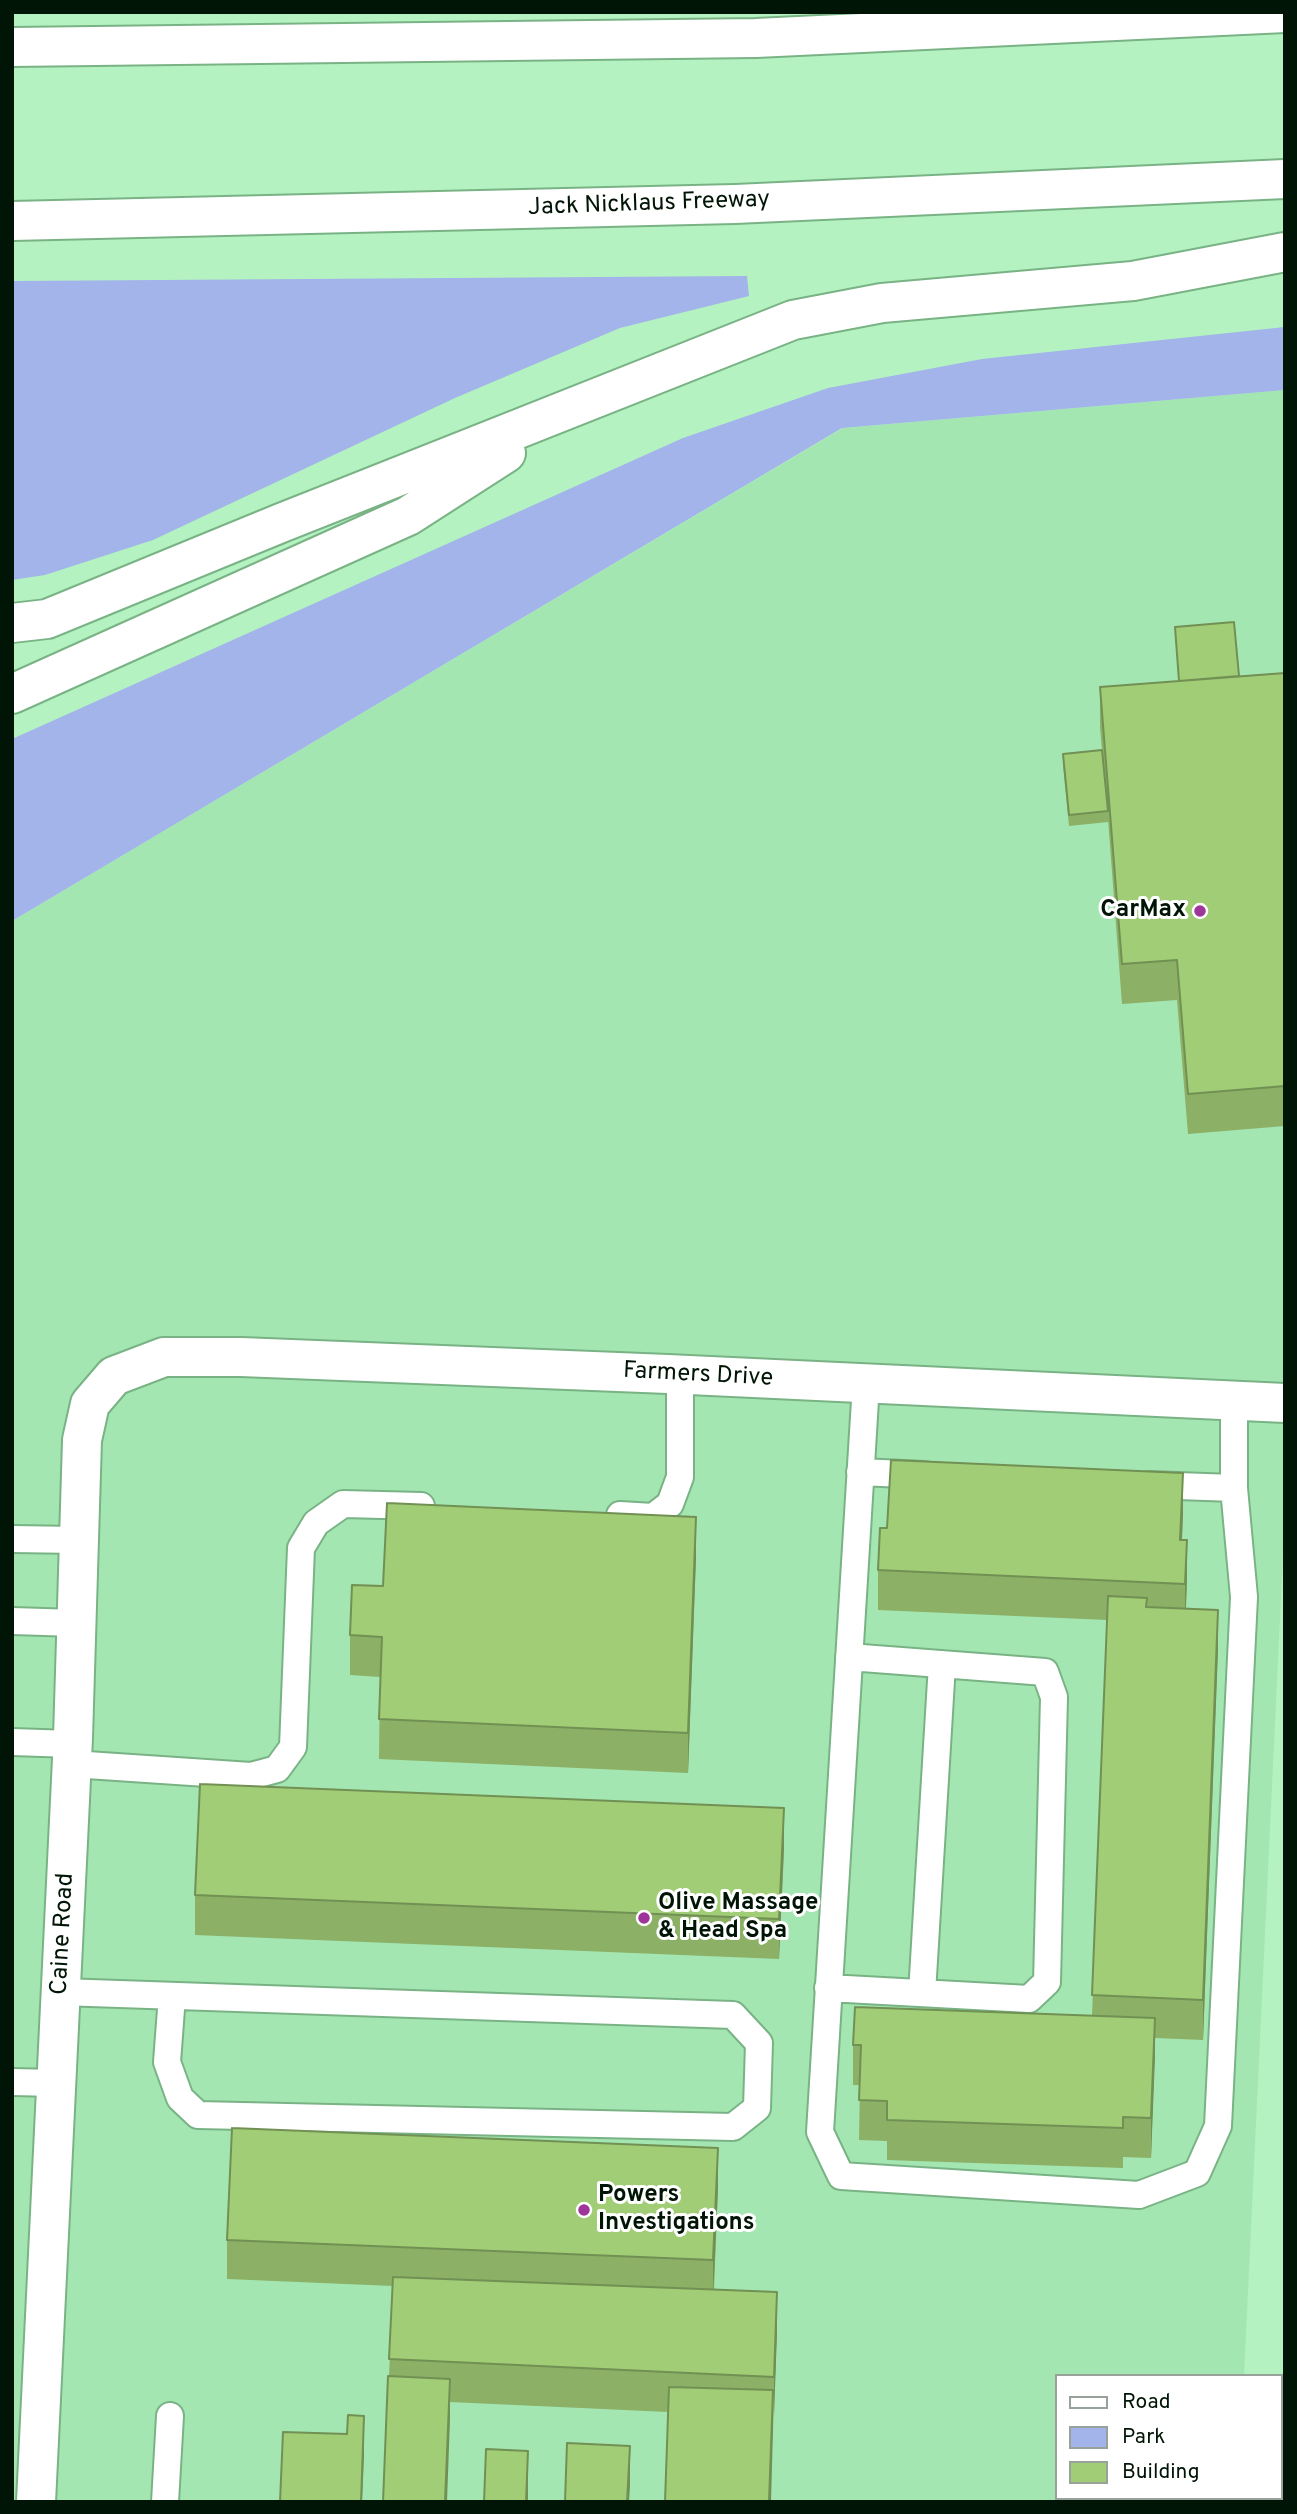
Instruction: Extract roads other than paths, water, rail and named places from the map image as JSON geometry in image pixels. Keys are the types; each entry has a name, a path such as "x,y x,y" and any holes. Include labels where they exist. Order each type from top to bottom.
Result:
{"main road":[{"path":"12,47 755,38 1285,13"},
{"name":"Jack Nicklaus Freeway","path":"12,221 735,204 1285,179"},
{"path":"12,623 47,619 793,320 881,303 1133,281 1285,252"},
{"path":"12,694 408,516 578,406"},
{"name":"Farmers Drive","path":"114,1376 164,1357 241,1357 1285,1403"},
{"name":"Caine Road","path":"36,2502 25,2456 57,2083 72,1754 82,1440 90,1404 114,1376"}],"lane":[{"path":"598,1514 653,1517 670,1504 680,1477 680,1375"},
{"path":"866,1384 820,2132 841,2176 1139,2195 1197,2174 1218,2126 1244,1597 1234,1488 1234,1401"},
{"path":"860,1472 943,1476"},
{"path":"1123,1483 1234,1488"},
{"path":"12,1742 72,1754 251,1776 277,1769 293,1747 301,1548 316,1523 343,1504 447,1507"},
{"path":"12,1539 79,1540"},
{"path":"12,1621 76,1623"},
{"path":"828,1988 1029,1999 1046,1982 1054,1697 1045,1672 849,1657"},
{"path":"922,1993 942,1664"},
{"path":"61,1992 733,2014 759,2043 757,2108 733,2127 198,2115 180,2098 167,2062 172,1996"},
{"path":"12,2082 57,2083"},
{"path":"165,2502 170,2416"}],"place":[{"name":"CarMax","path":"1200,911"},
{"name":"Olive Massage & Head Spa","path":"644,1918"},
{"name":"Powers Investigations","path":"584,2210"}]}
